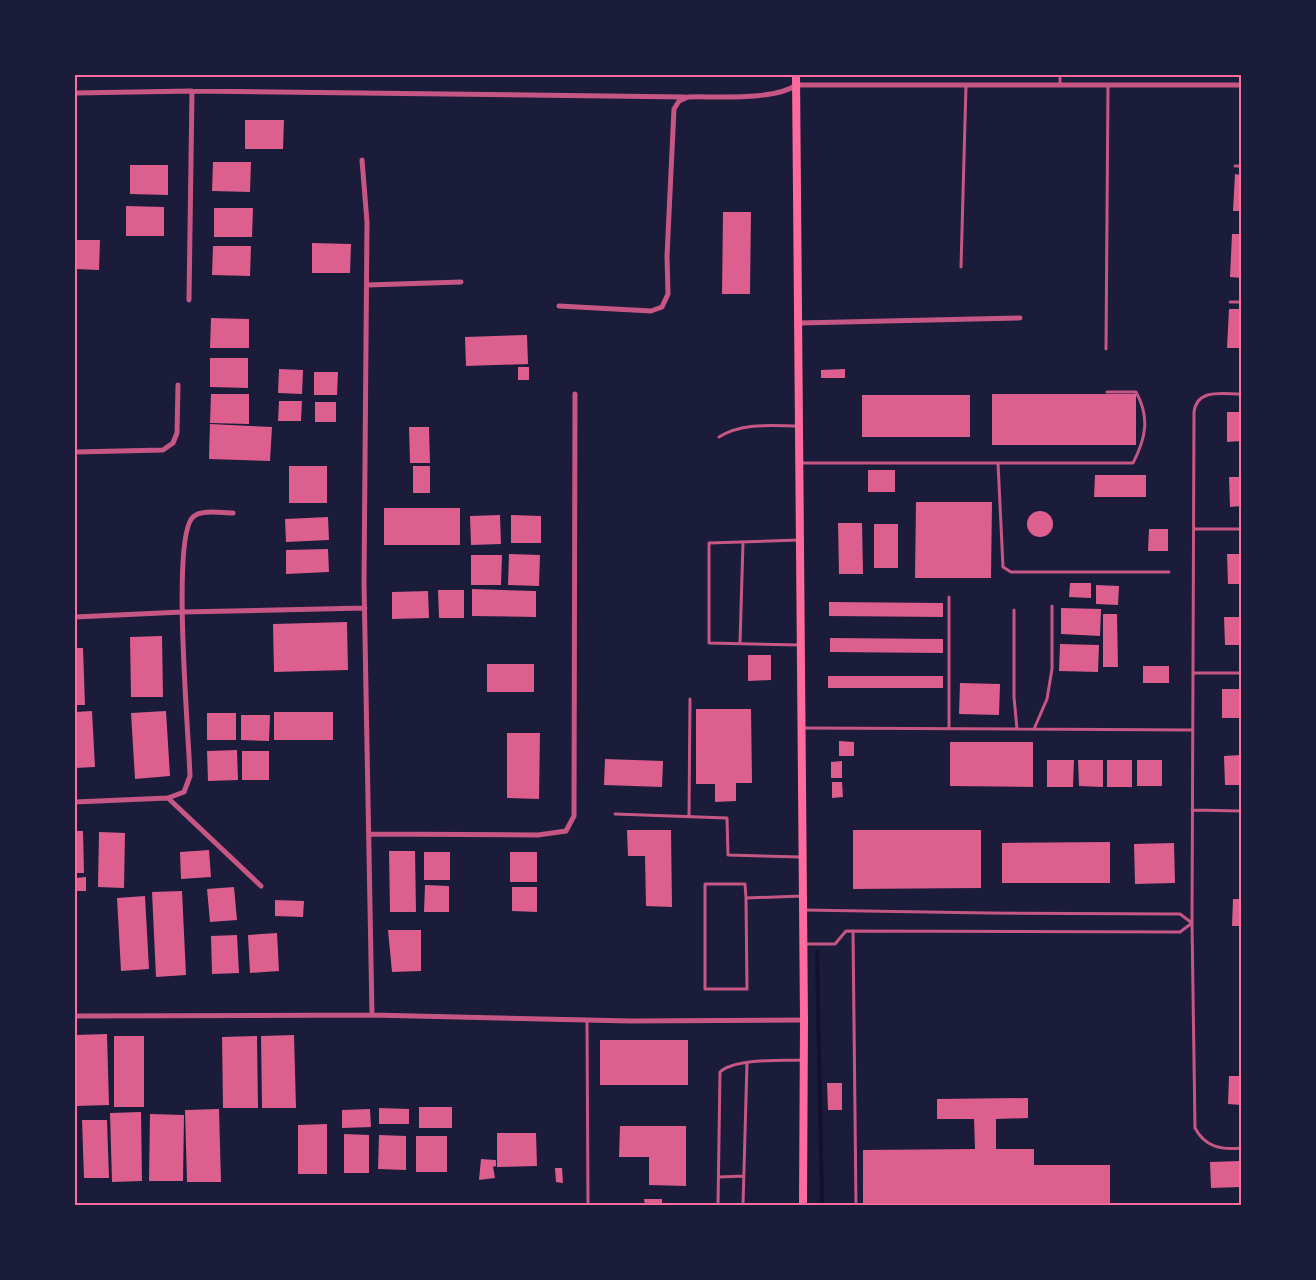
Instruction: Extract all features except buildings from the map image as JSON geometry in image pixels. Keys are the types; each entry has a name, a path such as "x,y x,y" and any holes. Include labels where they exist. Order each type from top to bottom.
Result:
{"main road":[{"path":"796,75 804,1020 803,1205"}],"street":[{"path":"75,93 688,97 775,95 796,85 1241,85"},
{"path":"189,300 192,92"},
{"path":"559,306 651,311 662,307 668,294 667,256 674,109 679,101 688,97"},
{"path":"362,160 368,222 365,608 372,1016"},
{"path":"367,285 461,282"},
{"path":"799,323 1020,318"},
{"path":"75,452 163,450 173,443 177,433 178,384"},
{"path":"369,834 538,835 566,831 574,816 574,394"},
{"path":"75,802 168,798 184,792 190,776 182,612 185,533 192,517 198,513 232,513"},
{"path":"75,617 365,608"},
{"path":"168,798 261,886"},
{"path":"75,1016 372,1016 587,1021 804,1020"}],"lane":[{"path":"1060,75 1060,85"},
{"path":"961,267 966,85"},
{"path":"1106,349 1108,85"},
{"path":"1235,166 1241,166"},
{"path":"1230,302 1241,302"},
{"path":"800,463 1133,463 1141,448 1147,423 1142,403 1136,392 1107,392"},
{"path":"1241,394 1209,394 1201,397 1195,404 1194,412 1192,810 1195,1128 1206,1142 1217,1148 1241,1148"},
{"path":"719,437 730,430 746,426 800,426"},
{"path":"998,463 1003,567 1011,572 1169,573"},
{"path":"1194,529 1241,529"},
{"path":"800,540 710,543 709,643 801,645"},
{"path":"740,644 743,542"},
{"path":"949,597 949,729"},
{"path":"1034,729 1047,699 1052,669 1052,606"},
{"path":"1014,610 1014,697 1017,729"},
{"path":"1194,673 1241,673"},
{"path":"689,817 690,699"},
{"path":"801,728 1193,730"},
{"path":"1192,810 1241,811"},
{"path":"615,814 727,818 728,855 802,857"},
{"path":"705,884 745,884 746,898 747,989 705,989 705,884"},
{"path":"746,898 802,896"},
{"path":"802,910 988,914 1180,914 1192,923"},
{"path":"802,944 835,944 846,931 1180,932 1192,923"},
{"path":"853,931 856,1205"},
{"path":"587,1021 588,1205"},
{"path":"718,1205 720,1072 726,1066 747,1063 804,1060"},
{"path":"743,1205 747,1063"},
{"path":"718,1177 744,1176"},
{"path":"105,1205 197,1205"}],"waterway":[{"path":"817,952 822,1205"}]}
